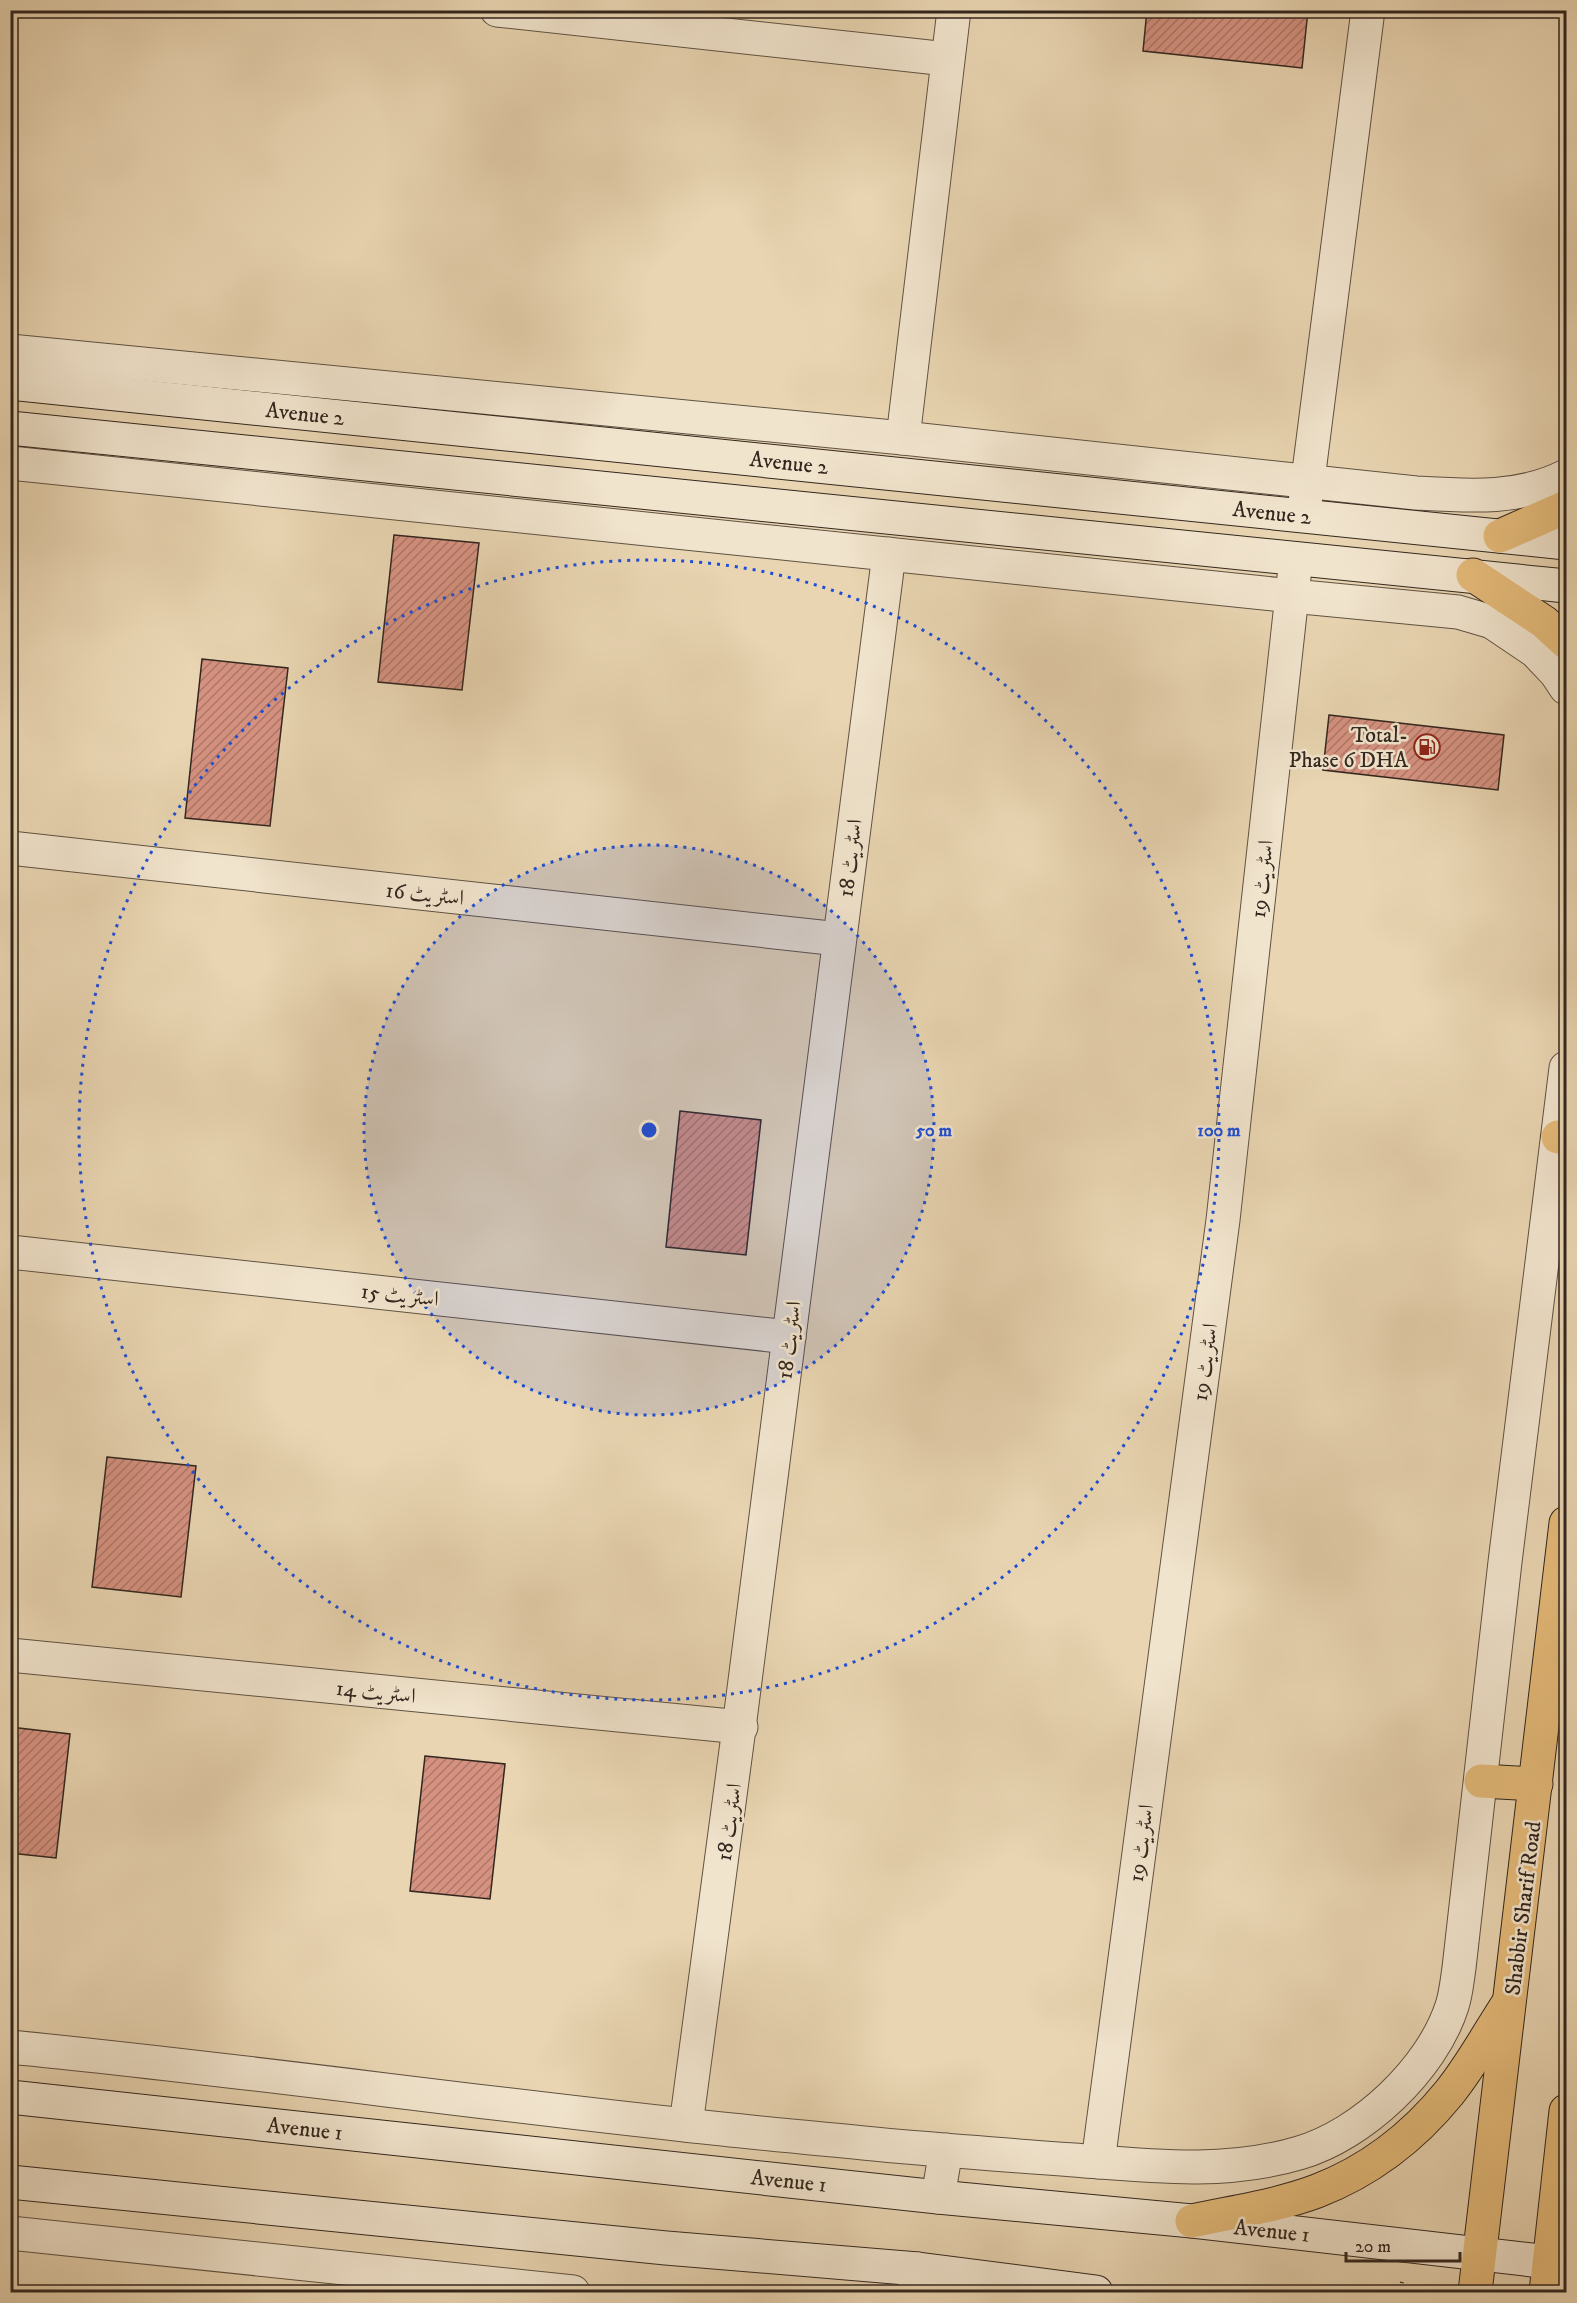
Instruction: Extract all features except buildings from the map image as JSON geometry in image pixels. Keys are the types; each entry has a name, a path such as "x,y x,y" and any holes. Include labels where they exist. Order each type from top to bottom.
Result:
{"main road":[{"path":"1500,536 1566,507"},
{"path":"1473,575 1544,622 1566,642"},
{"name":"Shabbir Sharif Road","path":"1475,2292 1566,1523"},
{"path":"1481,1781 1536,1784"},
{"path":"1192,2221 1268,2205 1317,2190 1372,2163 1416,2130 1449,2093 1511,2000"},
{"path":"1554,2272 1566,2111"}],"street":[{"path":"497,10 947,59"},
{"path":"903,438 954,10"},
{"path":"1304,516 1368,10"},
{"path":"10,351 903,438 1416,493 1473,496 1536,490 1566,476"},
{"name":"Avenue 2","path":"10,383 1566,543"},
{"name":"Avenue 2","path":"10,428 1566,586"},
{"path":"10,463 1292,597 1458,612 1492,622 1535,651 1556,673 1566,688"},
{"name":"اسٹریٹ 18","path":"686,2125 741,1727 838,939 889,554"},
{"name":"اسٹریٹ 19","path":"1098,2162 1223,1220 1296,559"},
{"name":"اسٹریٹ 16","path":"10,848 838,939"},
{"path":"10,2047 686,2125 946,2151 1161,2168 1214,2168 1266,2160 1301,2153 1343,2135 1381,2108 1410,2076 1437,2039 1452,2006 1460,1968 1481,1781 1562,1137 1566,1068"},
{"name":"اسٹریٹ 15","path":"10,1252 789,1337"},
{"name":"اسٹریٹ 14","path":"10,1655 741,1727"},
{"name":"Avenue 1","path":"10,2097 1480,2253 1554,2272"},
{"path":"938,2197 946,2151"},
{"path":"10,2182 666,2248 916,2281 1096,2292"},
{"path":"10,2234 573,2292"}],"place":[{"name":"Total- Phase 6 DHA","path":"1427,747"}]}
